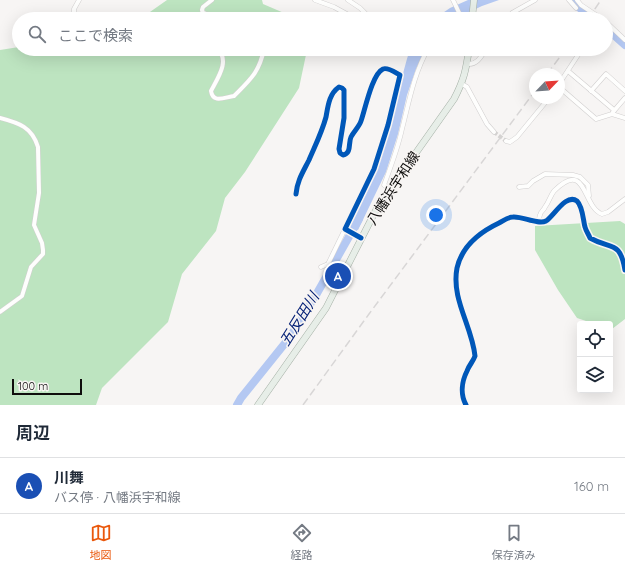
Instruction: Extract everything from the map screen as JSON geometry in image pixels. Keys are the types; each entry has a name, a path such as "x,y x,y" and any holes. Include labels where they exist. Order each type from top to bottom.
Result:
{"main road":[{"path":"472,12 474,0"},
{"name":"八幡浜宇和線","path":"258,405 326,308 345,272 359,237 377,208 454,99 462,84 468,56"}],"street":[{"path":"74,12 79,0"},
{"path":"203,12 203,7 212,0"},
{"path":"315,0 343,12"},
{"path":"348,0 364,12"},
{"path":"453,0 459,12"},
{"path":"514,12 535,0"},
{"path":"569,0 576,8"},
{"path":"577,0 581,5 592,12"},
{"path":"613,29 625,40"},
{"path":"222,56 224,64 211,91 212,96 215,99 234,96 254,75 262,56"},
{"path":"390,189 384,185 396,152 413,85 424,56"},
{"path":"467,64 477,62 480,56"},
{"path":"565,76 578,56"},
{"path":"296,194 297,185 318,140 326,117 328,103 335,89 339,87 344,90 344,118 339,149 340,153 343,155 349,151 351,136 361,122 369,92 379,72 386,69 400,75 388,125 374,169 328,264 321,267"},
{"path":"568,71 613,112 624,116"},
{"path":"591,91 606,74 625,91"},
{"path":"462,84 467,88 487,124 494,132"},
{"path":"565,91 596,119 613,112 625,98"},
{"path":"506,141 510,142 517,137 544,104"},
{"path":"0,118 22,125 36,140 38,147 39,193 34,225 42,243 43,250 39,259 31,267 22,296 0,312"},
{"path":"519,187 528,186 533,180 545,174 573,175 580,177 588,185 589,198"},
{"path":"539,221 540,214 546,207 551,195 564,183 574,180 583,186 593,207 597,212 602,214 608,212 625,199"},
{"path":"466,405 462,396 462,386 467,370 474,356 472,342 458,299 456,276 460,258 479,234 494,225 514,217 543,222 566,201 576,201 580,206 585,228 590,238 615,248 621,255 625,270"},
{"path":"346,229 359,237"}],"green space":[{"path":"167,0 262,0 263,4 282,12 150,12"},
{"path":"12,48 12,56 306,56 299,88 245,172 225,198 216,231 182,274 168,322 102,388 96,405 0,405 0,50"},
{"path":"620,221 625,224 625,319 613,328 613,321 586,321 577,318 558,290 535,250 535,226"}],"water":[{"path":"468,0 499,0 469,12 444,12"},
{"path":"408,56 422,56 407,95 398,134 386,172 358,230 349,225 384,147"}],"waterway":[{"path":"572,0 585,12"},
{"path":"613,34 625,45"},
{"name":"五反田川","path":"237,405 290,337 316,295 359,219"}],"tunnel":[{"path":"494,132 506,141"}],"railway":[{"path":"593,12 601,0"},
{"path":"552,68 561,56"},
{"path":"303,405 529,99"}],"cycle path":[{"path":"296,194 299,181 322,128 333,93 339,87 344,90 344,118 339,149 340,153 343,155 349,150 350,139 360,123 369,93 379,72 383,69 387,69 400,75 388,125 374,169 345,229 361,238"},
{"path":"466,405 462,392 463,383 465,375 475,356 470,334 459,302 456,279 459,260 467,246 479,235 511,217 539,222 546,221 564,202 573,199 579,204 585,227 590,238 597,242 614,247 620,254 625,270"}],"place":[{"name":"川舞","path":"338,276"}]}
